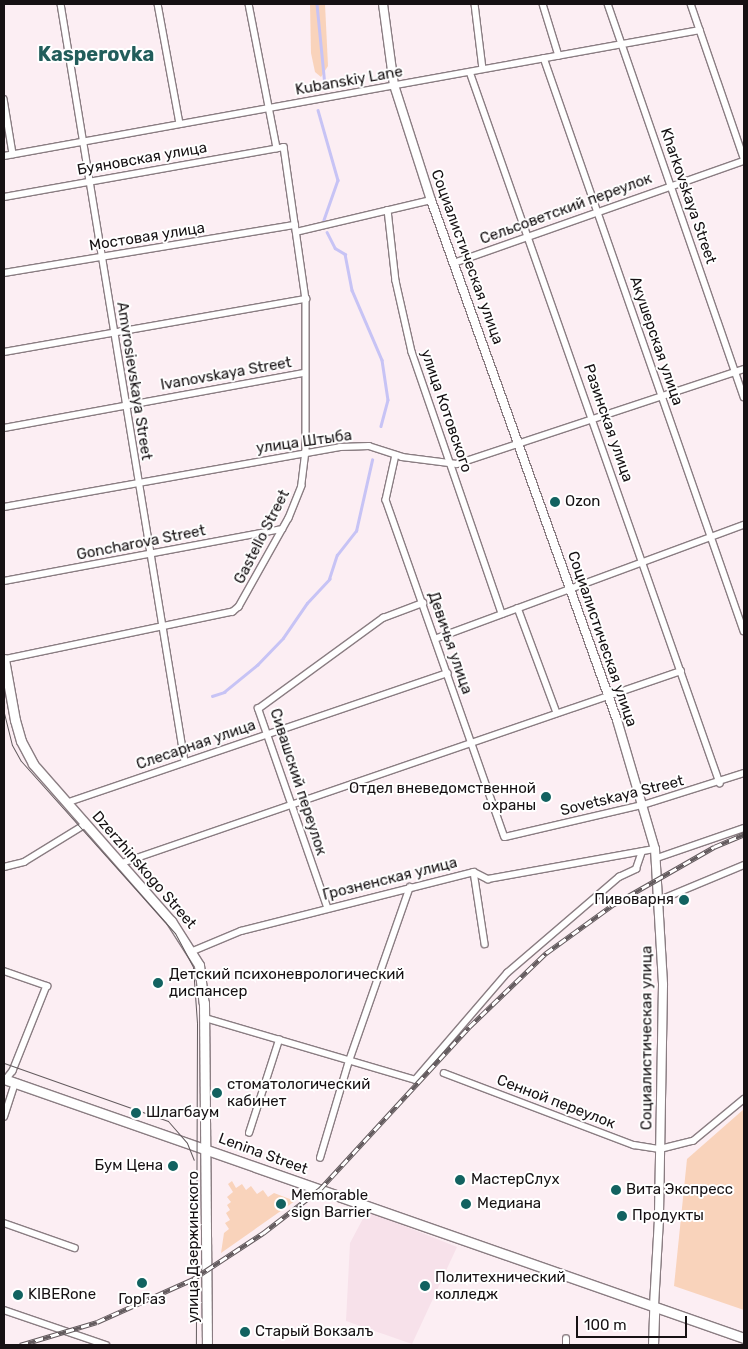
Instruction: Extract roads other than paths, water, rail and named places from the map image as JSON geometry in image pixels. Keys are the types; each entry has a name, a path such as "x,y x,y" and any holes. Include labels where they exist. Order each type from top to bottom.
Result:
{"main road":[{"name":"Dzerzhinskogo Street","path":"4,660 21,741 39,772 122,863 193,952 202,974 205,1018 206,1149"},
{"name":"Lenina Street","path":"8,1081 744,1338"},
{"name":"улица Дзержинского","path":"206,1149 208,1345"},
{"path":"654,1307 654,1345"}],"street":[{"name":"Amvrosievskaya Street","path":"60,4 161,627 185,761"},
{"path":"158,4 180,124"},
{"name":"Gastello Street","path":"4,660 233,612 239,607 282,529 302,486 306,451 306,299 295,225 249,4"},
{"name":"Социалистическая улица","path":"383,4 394,85 431,200 608,695 656,853 660,900 663,985 660,1149 654,1307"},
{"path":"475,4 484,69"},
{"path":"543,4 559,56"},
{"name":"Kharkovskaya Street","path":"608,4 744,396"},
{"path":"691,4 744,160"},
{"name":"Kubanskiy Lane","path":"4,156 700,30"},
{"name":"Акушерская улица","path":"544,58 744,631"},
{"name":"Разинская улица","path":"470,72 530,236 720,783"},
{"path":"4,99 13,154"},
{"name":"Буяновская улица","path":"4,197 280,148"},
{"name":"Сельсоветский переулок","path":"454,262 744,160"},
{"path":"296,232 431,200"},
{"name":"улица Котовского","path":"388,210 404,319 450,463 502,614"},
{"name":"Мостовая улица","path":"4,273 295,225"},
{"path":"4,352 113,330 306,299"},
{"name":"улица Штыба","path":"4,507 306,451 369,446 396,455 457,464 744,369"},
{"name":"Ivanovskaya Street","path":"4,428 125,404 305,373"},
{"name":"Девичья улица","path":"396,455 386,500 504,837"},
{"path":"435,639 744,525"},
{"name":"Goncharova Street","path":"4,581 282,529"},
{"name":"Сивашский переулок","path":"327,907 258,709 383,618 423,603"},
{"path":"518,608 557,713"},
{"path":"122,863 291,802 681,671"},
{"name":"Слесарная улица","path":"66,803 447,673"},
{"name":"Sovetskaya Street","path":"504,837 642,805 720,783 744,773"},
{"path":"4,867 24,862 86,824"},
{"name":"Грозненская улица","path":"193,952 241,931 327,907 474,872 488,879 642,852 656,853 744,828"},
{"path":"205,1018 415,1080 507,973 619,877 636,869 642,852"},
{"path":"660,900 744,865"},
{"path":"474,872 485,944"},
{"path":"320,1158 349,1061 410,887"},
{"path":"4,971 47,986 8,1081 4,1117"},
{"path":"249,1133 279,1040"},
{"name":"Сенной переулок","path":"444,1073 634,1145 660,1149"},
{"path":"660,1149 693,1141 744,1099"},
{"path":"4,1223 75,1248"},
{"path":"4,1310 106,1345"}],"waterway":[{"path":"317,4 325,85"},
{"path":"318,110 338,180 324,220"},
{"path":"327,232 335,248 345,254 352,290 382,360 388,400 381,426"},
{"path":"212,696 224,692 257,665 283,638 307,603 329,579 337,555 356,531 372,460"}],"tram line":[{"path":"4,713 12,745 21,761 175,933 193,967 197,1023 196,1345"},
{"path":"4,1063 168,1121 187,1143 194,1160"}],"railway":[{"path":"20,1345 97,1322 193,1279 263,1233 320,1189 469,1027 546,953 614,904 714,847 744,834"}],"place":[{"name":"Ozon","path":"555,502"},
{"name":"Отдел вневедомственной охраны","path":"546,797"},
{"name":"Пивоварня","path":"684,900"},
{"name":"Детский психоневрологический диспансер","path":"158,983"},
{"name":"стоматологический кабинет","path":"217,1093"},
{"name":"Шлагбаум","path":"136,1113"},
{"name":"Бум Цена","path":"173,1166"},
{"name":"МастерСлух","path":"460,1180"},
{"name":"Вита Экспресс","path":"616,1190"},
{"name":"Memorable sign Barrier","path":"281,1204"},
{"name":"Медиана","path":"466,1204"},
{"name":"Продукты","path":"622,1216"},
{"name":"ГорГаз","path":"142,1283"},
{"name":"Политехнический колледж","path":"425,1286"},
{"name":"KIBERone","path":"18,1295"},
{"name":"Старый Вокзалъ","path":"245,1332"}],"district":[{"name":"Kasperovka","path":"96,54"}]}
